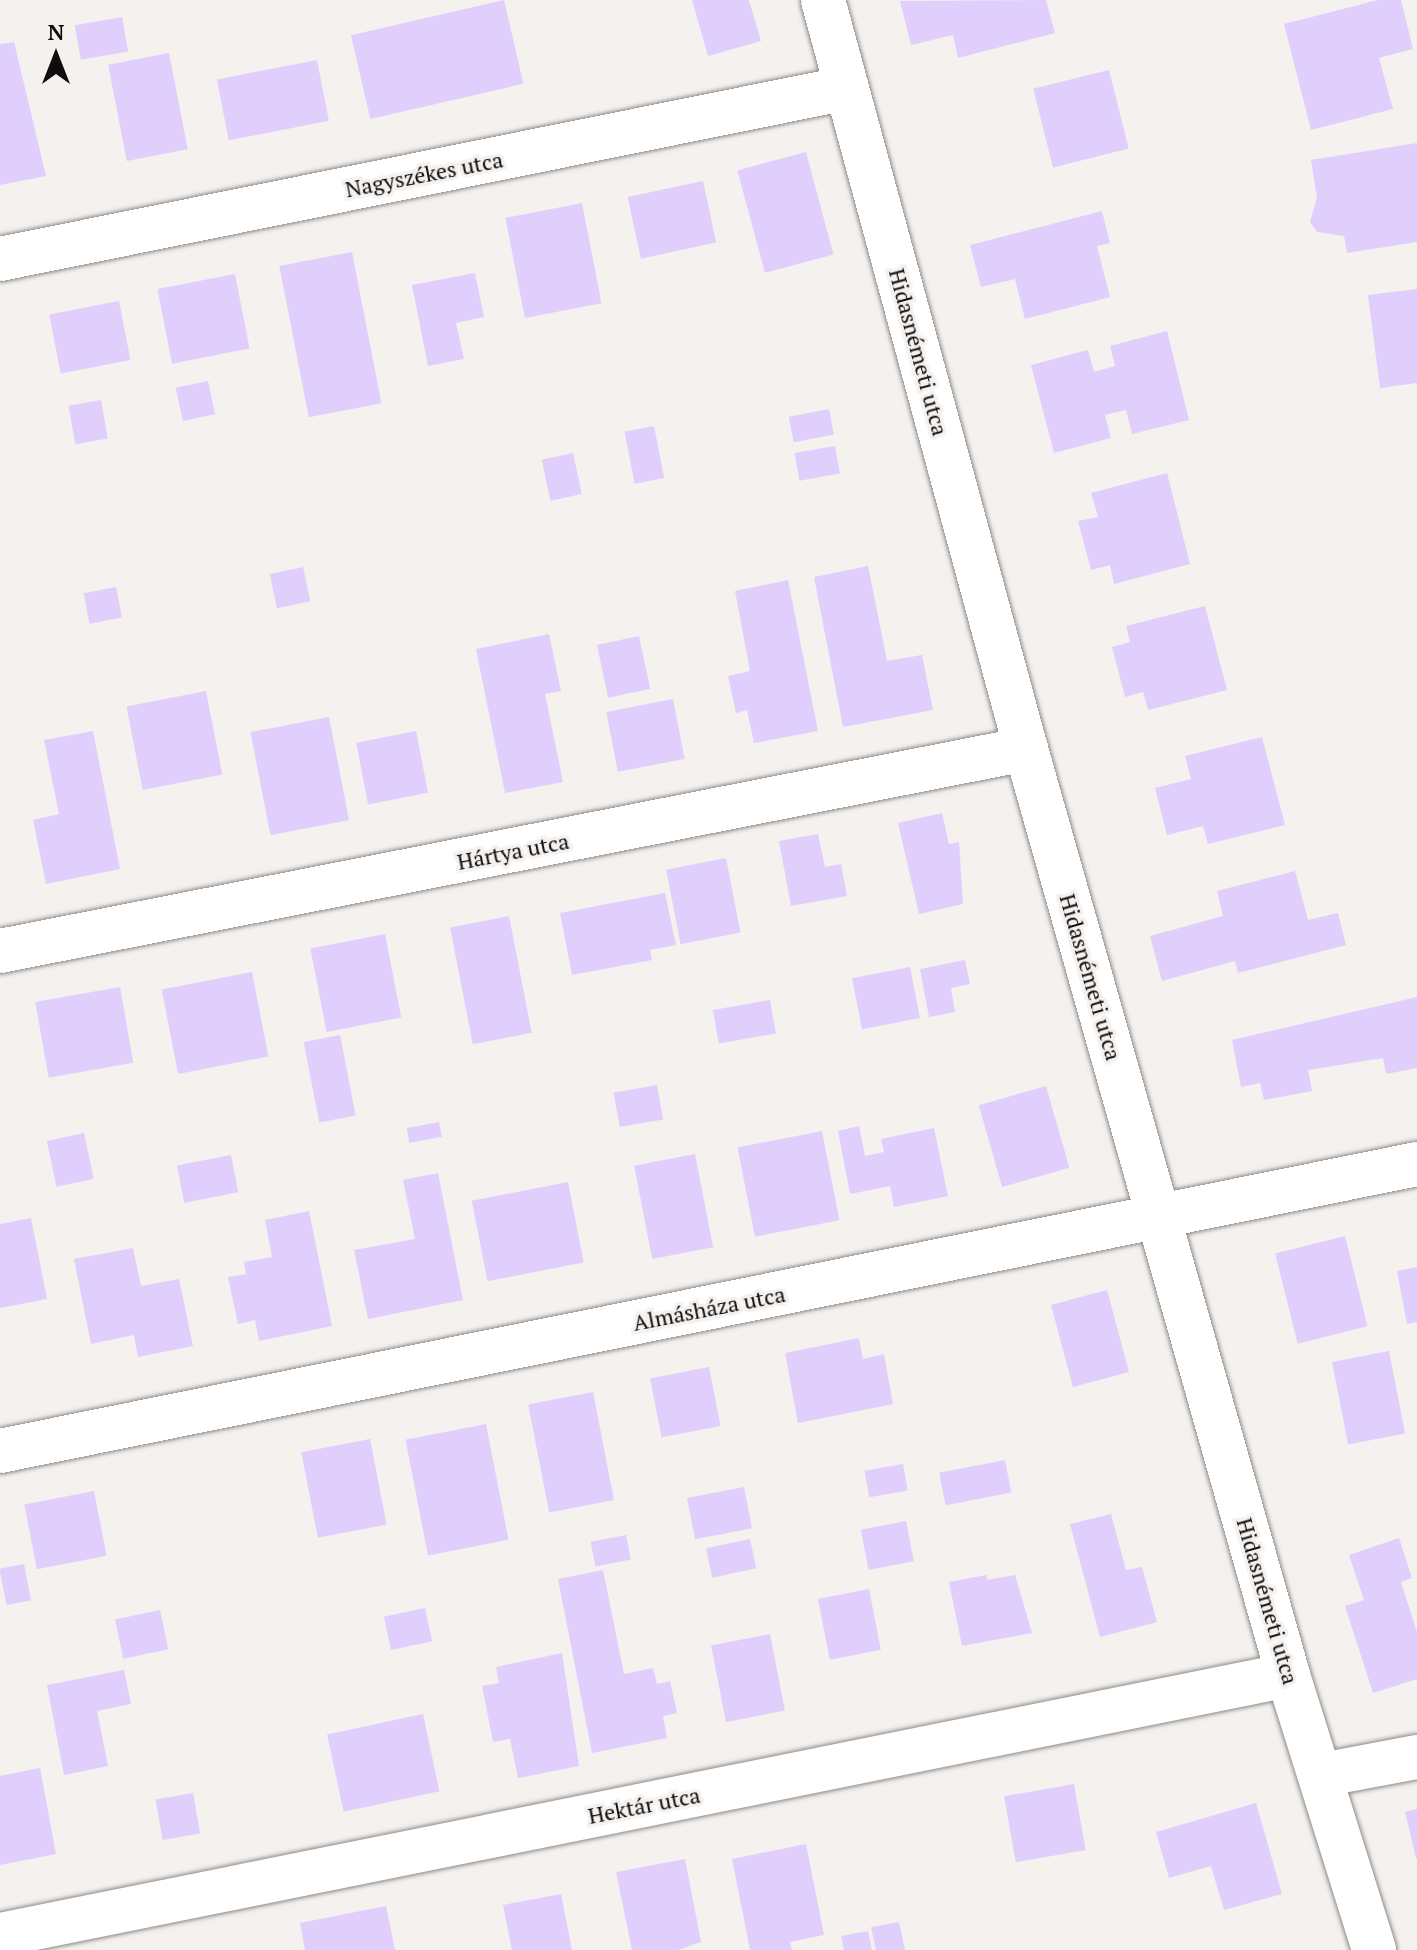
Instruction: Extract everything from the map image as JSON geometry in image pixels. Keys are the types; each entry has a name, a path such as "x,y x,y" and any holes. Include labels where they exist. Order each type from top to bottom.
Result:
{"street":[{"name":"Hidasnémeti utca","path":"823,0 1026,749 1288,1675 1374,1950"},
{"name":"Nagyszékes utca","path":"0,259 847,88"},
{"name":"Hártya utca","path":"0,951 1026,749"},
{"name":"Almásháza utca","path":"0,1451 1417,1164"},
{"name":"Hektár utca","path":"0,1935 1288,1675"},
{"path":"1321,1775 1417,1757"}],"building":[{"path":"504,0 523,84 370,119 351,35"},
{"path":"692,0 749,0 761,41 708,56"},
{"path":"1046,0 1055,33 958,58 953,35 911,45 900,1"},
{"path":"1378,0 1401,0 1413,49 1379,58 1393,109 1311,130 1284,24"},
{"path":"122,17 128,51 81,60 75,25"},
{"path":"14,42 46,176 0,185 0,44"},
{"path":"169,53 188,149 127,161 108,65"},
{"path":"317,60 329,121 229,140 217,79"},
{"path":"1109,70 1129,149 1053,167 1033,89"},
{"path":"1417,143 1417,242 1347,253 1344,236 1317,232 1310,222 1317,197 1311,160"},
{"path":"806,152 833,254 765,273 737,170"},
{"path":"703,181 716,243 641,259 628,197"},
{"path":"582,203 601,303 525,318 505,218"},
{"path":"1102,211 1110,243 1097,246 1110,297 1025,319 1015,279 981,287 970,245"},
{"path":"352,252 381,403 309,417 279,266"},
{"path":"475,273 484,317 456,323 464,359 428,366 412,285"},
{"path":"235,274 250,349 172,364 157,289"},
{"path":"1417,289 1417,383 1380,388 1368,295"},
{"path":"119,301 130,360 61,373 49,315"},
{"path":"1167,331 1189,420 1132,434 1126,410 1105,415 1111,438 1054,453 1031,365 1088,350 1094,372 1115,366 1110,346"},
{"path":"208,381 215,414 183,421 176,388"},
{"path":"101,400 108,438 75,444 69,406"},
{"path":"829,409 834,435 794,442 789,417"},
{"path":"654,426 664,478 635,484 625,432"},
{"path":"835,446 840,474 799,481 795,453"},
{"path":"573,453 582,494 550,501 542,460"},
{"path":"1167,473 1190,564 1114,584 1110,565 1091,570 1078,521 1098,517 1091,493"},
{"path":"868,566 887,661 922,655 933,710 843,727 814,577"},
{"path":"303,567 310,601 277,608 270,574"},
{"path":"788,580 818,731 754,743 747,710 736,713 728,676 750,671 735,591"},
{"path":"116,587 122,617 90,624 84,593"},
{"path":"1205,606 1227,690 1148,710 1143,692 1125,697 1112,647 1130,642 1126,626"},
{"path":"549,634 561,691 545,694 563,782 505,793 476,649"},
{"path":"639,636 650,689 608,698 597,645"},
{"path":"206,691 222,774 143,790 126,706"},
{"path":"673,699 685,759 618,772 606,712"},
{"path":"329,717 349,820 271,835 250,732"},
{"path":"93,731 120,869 46,884 33,820 59,814 44,740"},
{"path":"416,731 428,793 368,804 356,743"},
{"path":"1262,737 1285,825 1208,844 1203,826 1167,835 1155,788 1191,779 1185,756"},
{"path":"942,813 949,844 959,842 963,904 919,914 898,823"},
{"path":"818,834 825,867 841,864 847,896 791,906 779,841"},
{"path":"726,858 741,933 681,944 666,870"},
{"path":"1295,871 1308,920 1338,913 1346,945 1238,973 1235,961 1162,981 1150,936 1223,916 1217,891"},
{"path":"665,893 676,945 650,950 652,960 572,975 560,913"},
{"path":"509,916 532,1033 473,1044 450,927"},
{"path":"385,934 401,1017 327,1032 310,949"},
{"path":"965,960 970,984 951,988 955,1012 929,1017 920,969"},
{"path":"910,967 920,1018 862,1029 852,978"},
{"path":"252,972 268,1056 178,1074 162,990"},
{"path":"120,987 133,1063 49,1078 35,1002"},
{"path":"1417,997 1417,1068 1386,1074 1383,1058 1308,1070 1312,1091 1264,1100 1260,1083 1241,1087 1232,1040"},
{"path":"770,1000 776,1033 719,1044 713,1010"},
{"path":"340,1035 356,1115 319,1123 304,1042"},
{"path":"657,1085 663,1119 620,1127 614,1093"},
{"path":"1046,1086 1069,1168 1002,1187 979,1105"},
{"path":"439,1122 442,1137 409,1143 407,1128"},
{"path":"859,1126 865,1156 884,1152 881,1139 934,1128 948,1196 894,1207 890,1186 850,1194 838,1131"},
{"path":"822,1131 839,1220 755,1237 738,1147"},
{"path":"84,1133 94,1179 57,1187 47,1141"},
{"path":"695,1154 713,1247 652,1259 634,1166"},
{"path":"231,1155 238,1192 184,1203 177,1165"},
{"path":"438,1173 463,1300 368,1319 354,1250 415,1239 403,1180"},
{"path":"568,1182 584,1262 487,1281 472,1201"},
{"path":"309,1211 332,1326 259,1341 255,1320 238,1324 228,1277 246,1274 244,1262 272,1257 265,1220"},
{"path":"31,1218 47,1299 0,1308 0,1224"},
{"path":"1345,1236 1367,1326 1298,1344 1275,1253"},
{"path":"133,1248 141,1286 179,1279 193,1346 138,1357 134,1335 91,1344 74,1259"},
{"path":"1417,1267 1417,1322 1407,1324 1397,1271"},
{"path":"1107,1290 1129,1372 1073,1387 1051,1305"},
{"path":"859,1338 863,1359 884,1354 893,1404 798,1423 785,1353"},
{"path":"1389,1351 1405,1433 1348,1445 1332,1362"},
{"path":"709,1367 720,1426 662,1437 650,1378"},
{"path":"593,1392 614,1500 549,1513 528,1405"},
{"path":"486,1424 509,1540 428,1555 406,1440"},
{"path":"370,1439 387,1524 318,1538 301,1452"},
{"path":"1005,1460 1011,1492 946,1505 939,1473"},
{"path":"903,1464 908,1491 869,1497 865,1471"},
{"path":"744,1487 752,1528 695,1539 687,1498"},
{"path":"94,1491 107,1556 37,1569 24,1505"},
{"path":"1111,1514 1126,1570 1142,1567 1157,1622 1100,1637 1070,1524"},
{"path":"906,1521 914,1561 869,1570 861,1530"},
{"path":"626,1535 631,1560 595,1566 591,1542"},
{"path":"1399,1538 1412,1578 1401,1582 1417,1632 1417,1679 1373,1693 1345,1606 1364,1600 1349,1555"},
{"path":"750,1539 756,1568 712,1578 706,1548"},
{"path":"24,1564 31,1600 7,1605 0,1569"},
{"path":"603,1570 624,1674 653,1668 657,1684 670,1681 677,1713 663,1716 667,1738 592,1753 558,1579"},
{"path":"986,1575 987,1580 1015,1575 1032,1633 962,1646 949,1582"},
{"path":"869,1589 881,1650 830,1660 818,1599"},
{"path":"425,1608 432,1641 391,1650 384,1617"},
{"path":"160,1610 168,1649 123,1659 115,1620"},
{"path":"770,1634 785,1711 726,1722 711,1645"},
{"path":"562,1653 579,1766 518,1778 510,1739 493,1742 482,1686 499,1683 496,1667"},
{"path":"124,1670 131,1704 97,1711 108,1766 64,1775 47,1685"},
{"path":"423,1714 439,1791 344,1812 327,1734"},
{"path":"40,1768 56,1854 0,1865 0,1776"},
{"path":"1074,1784 1086,1850 1016,1862 1004,1796"},
{"path":"193,1793 200,1833 163,1840 156,1800"},
{"path":"1256,1803 1282,1894 1224,1910 1211,1866 1169,1878 1156,1832"},
{"path":"1417,1809 1417,1858 1416,1858 1405,1812"},
{"path":"806,1844 824,1935 790,1942 792,1950 750,1950 732,1859"},
{"path":"685,1859 701,1942 678,1950 632,1950 616,1872"},
{"path":"561,1894 572,1950 512,1950 503,1905"},
{"path":"386,1906 395,1950 305,1950 300,1923"},
{"path":"899,1922 905,1950 876,1950 871,1927"},
{"path":"868,1931 872,1950 844,1950 841,1936"}]}
